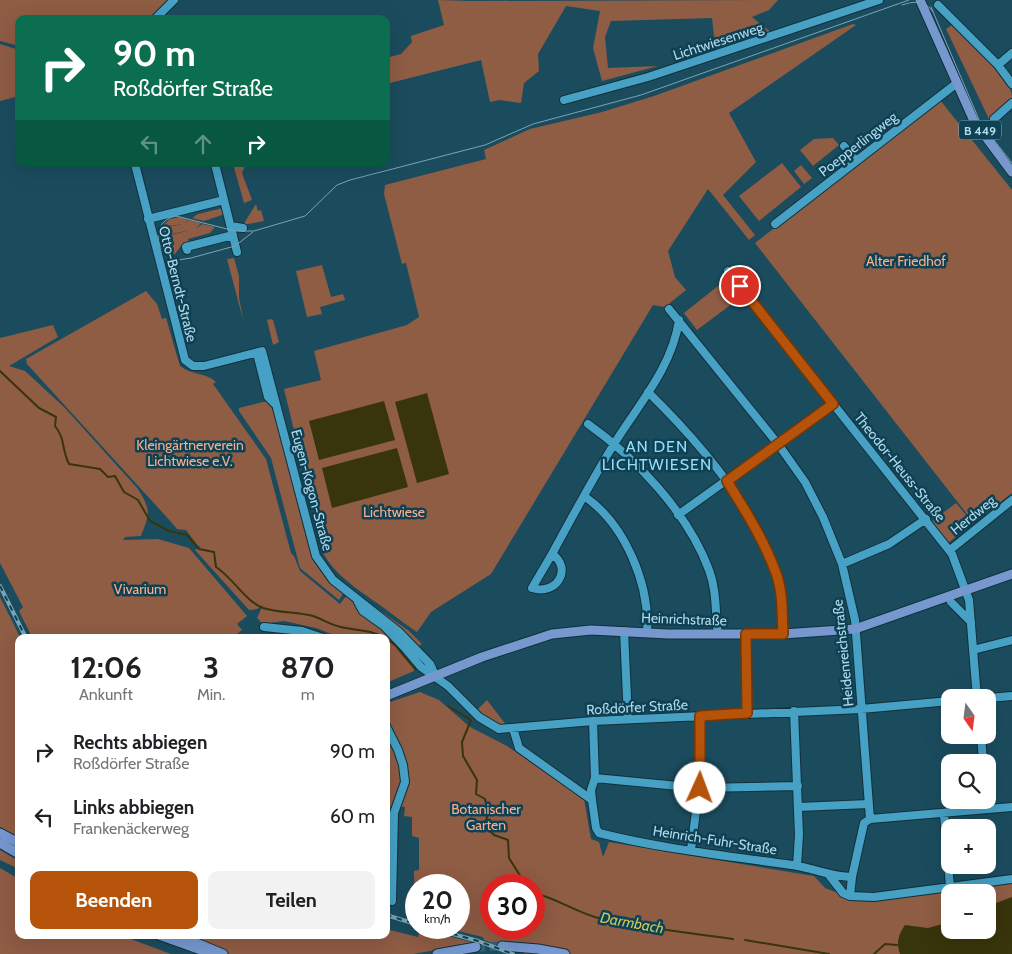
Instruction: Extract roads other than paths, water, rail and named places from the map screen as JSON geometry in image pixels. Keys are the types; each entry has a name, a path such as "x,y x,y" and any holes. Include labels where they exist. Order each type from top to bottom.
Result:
{"main road":[{"name":"B 449","path":"920,0 981,132 1012,172"},
{"name":"Heinrichstraße","path":"390,694 435,675 552,634 591,630 647,633 783,634 855,630 1012,574"},
{"path":"0,832 15,841"},
{"path":"0,843 15,852"},
{"path":"0,848 15,856"},
{"path":"170,939 212,954"},
{"path":"187,939 223,954"},
{"path":"502,946 565,954"},
{"path":"437,954 476,947"}],"street":[{"path":"159,15 174,0"},
{"name":"Lichtwiesenweg","path":"564,100 648,77 879,0"},
{"path":"938,5 998,65 1012,84"},
{"path":"998,65 1012,53"},
{"name":"Poepperlingweg","path":"775,224 957,83"},
{"path":"994,119 1012,103"},
{"path":"844,146 854,158"},
{"name":"Otto-Berndt-Straße","path":"136,167 182,353 187,362 193,366 204,366 260,352"},
{"path":"215,167 237,252"},
{"path":"148,219 224,200"},
{"path":"231,226 243,228"},
{"path":"187,250 186,247 233,235"},
{"name":"Theodor-Heuss-Straße","path":"728,271 950,550 966,591 971,622 976,689"},
{"name":"Heidenreichstraße","path":"669,309 778,444 805,482 823,517 842,564 855,630 870,819"},
{"path":"552,554 558,558 561,566 561,575 557,584 549,589 540,590 532,588 614,443 667,361 676,339 679,320"},
{"name":"Eugen-Kogon-Straße","path":"260,352 316,556 333,580 354,596 363,611 384,626 421,667 435,675"},
{"path":"648,392 695,439 727,481 760,538 776,574 782,605 783,634"},
{"path":"678,514 833,404"},
{"path":"588,424 614,443 646,475 678,514 698,545 710,571 715,598 718,634"},
{"path":"584,496 612,525 630,554 644,592 647,633"},
{"name":"Herdweg","path":"950,550 1012,500"},
{"path":"842,564 889,544 926,519"},
{"path":"951,602 971,622"},
{"path":"264,627 302,631 311,634"},
{"path":"624,631 628,719"},
{"path":"746,634 747,713"},
{"path":"973,650 1012,640"},
{"name":"Roßdörfer Straße","path":"435,675 487,724 499,728 593,720 861,709 941,702"},
{"path":"996,697 1012,696"},
{"path":"794,712 799,807 798,866"},
{"path":"691,850 700,788 700,716"},
{"path":"592,800 591,790 595,778 593,720"},
{"path":"512,728 520,748 592,800"},
{"path":"390,734 403,765 405,782 394,812 392,901"},
{"path":"595,778 700,788 798,786"},
{"name":"Heinrich-Fuhr-Straße","path":"592,800 597,831 691,850 798,866 829,875 852,877"},
{"path":"799,807 868,804"},
{"path":"996,808 1012,807"},
{"path":"850,896 852,877 864,823 870,819 988,809"},
{"path":"944,814 950,884"},
{"path":"829,875 837,888 850,896 893,896 941,888"},
{"path":"977,884 1012,880"}],"waterway":[{"name":"Darmbach","path":"0,371 39,408 56,417 55,426 61,436 69,464 100,469 108,477 115,476 124,492 138,500 150,521 169,531 187,535 199,549 214,552 216,567 256,605 269,610 313,616 337,626 376,634"},
{"name":"Darmbach","path":"390,641 415,669"},
{"name":"Darmbach","path":"448,706 471,720 462,742 463,756 477,780 476,794 485,799 488,813 485,825 494,835 508,840 509,858 519,874"},
{"name":"Darmbach","path":"545,896 593,917 651,928 733,939"},
{"name":"Darmbach","path":"745,940 829,954"},
{"name":"Darmbach","path":"874,954 885,944 897,945"}],"tunnel":[{"path":"476,947 502,946"}],"tram line":[{"path":"253,232 235,246 178,260 166,254 159,243 158,237 164,222 176,216 235,231 254,231 305,216 337,185 350,180 485,145 533,124 641,95 909,0"},
{"path":"902,5 919,2 926,5 933,12"},
{"path":"931,7 980,122 1012,163"}],"railway":[{"path":"0,586 24,634"},
{"path":"390,916 405,921"},
{"path":"470,939 513,954"}],"district":[{"name":"AN DEN LICHTWIESEN","path":"657,455"}],"park label":[{"name":"Alter Friedhof","path":"906,261"},
{"name":"Kleingärtnerverein Lichtwiese e.V.","path":"190,454"},
{"name":"Lichtwiese","path":"394,512"},
{"name":"Vivarium","path":"140,589"},
{"name":"Botanischer Garten","path":"486,818"}]}
